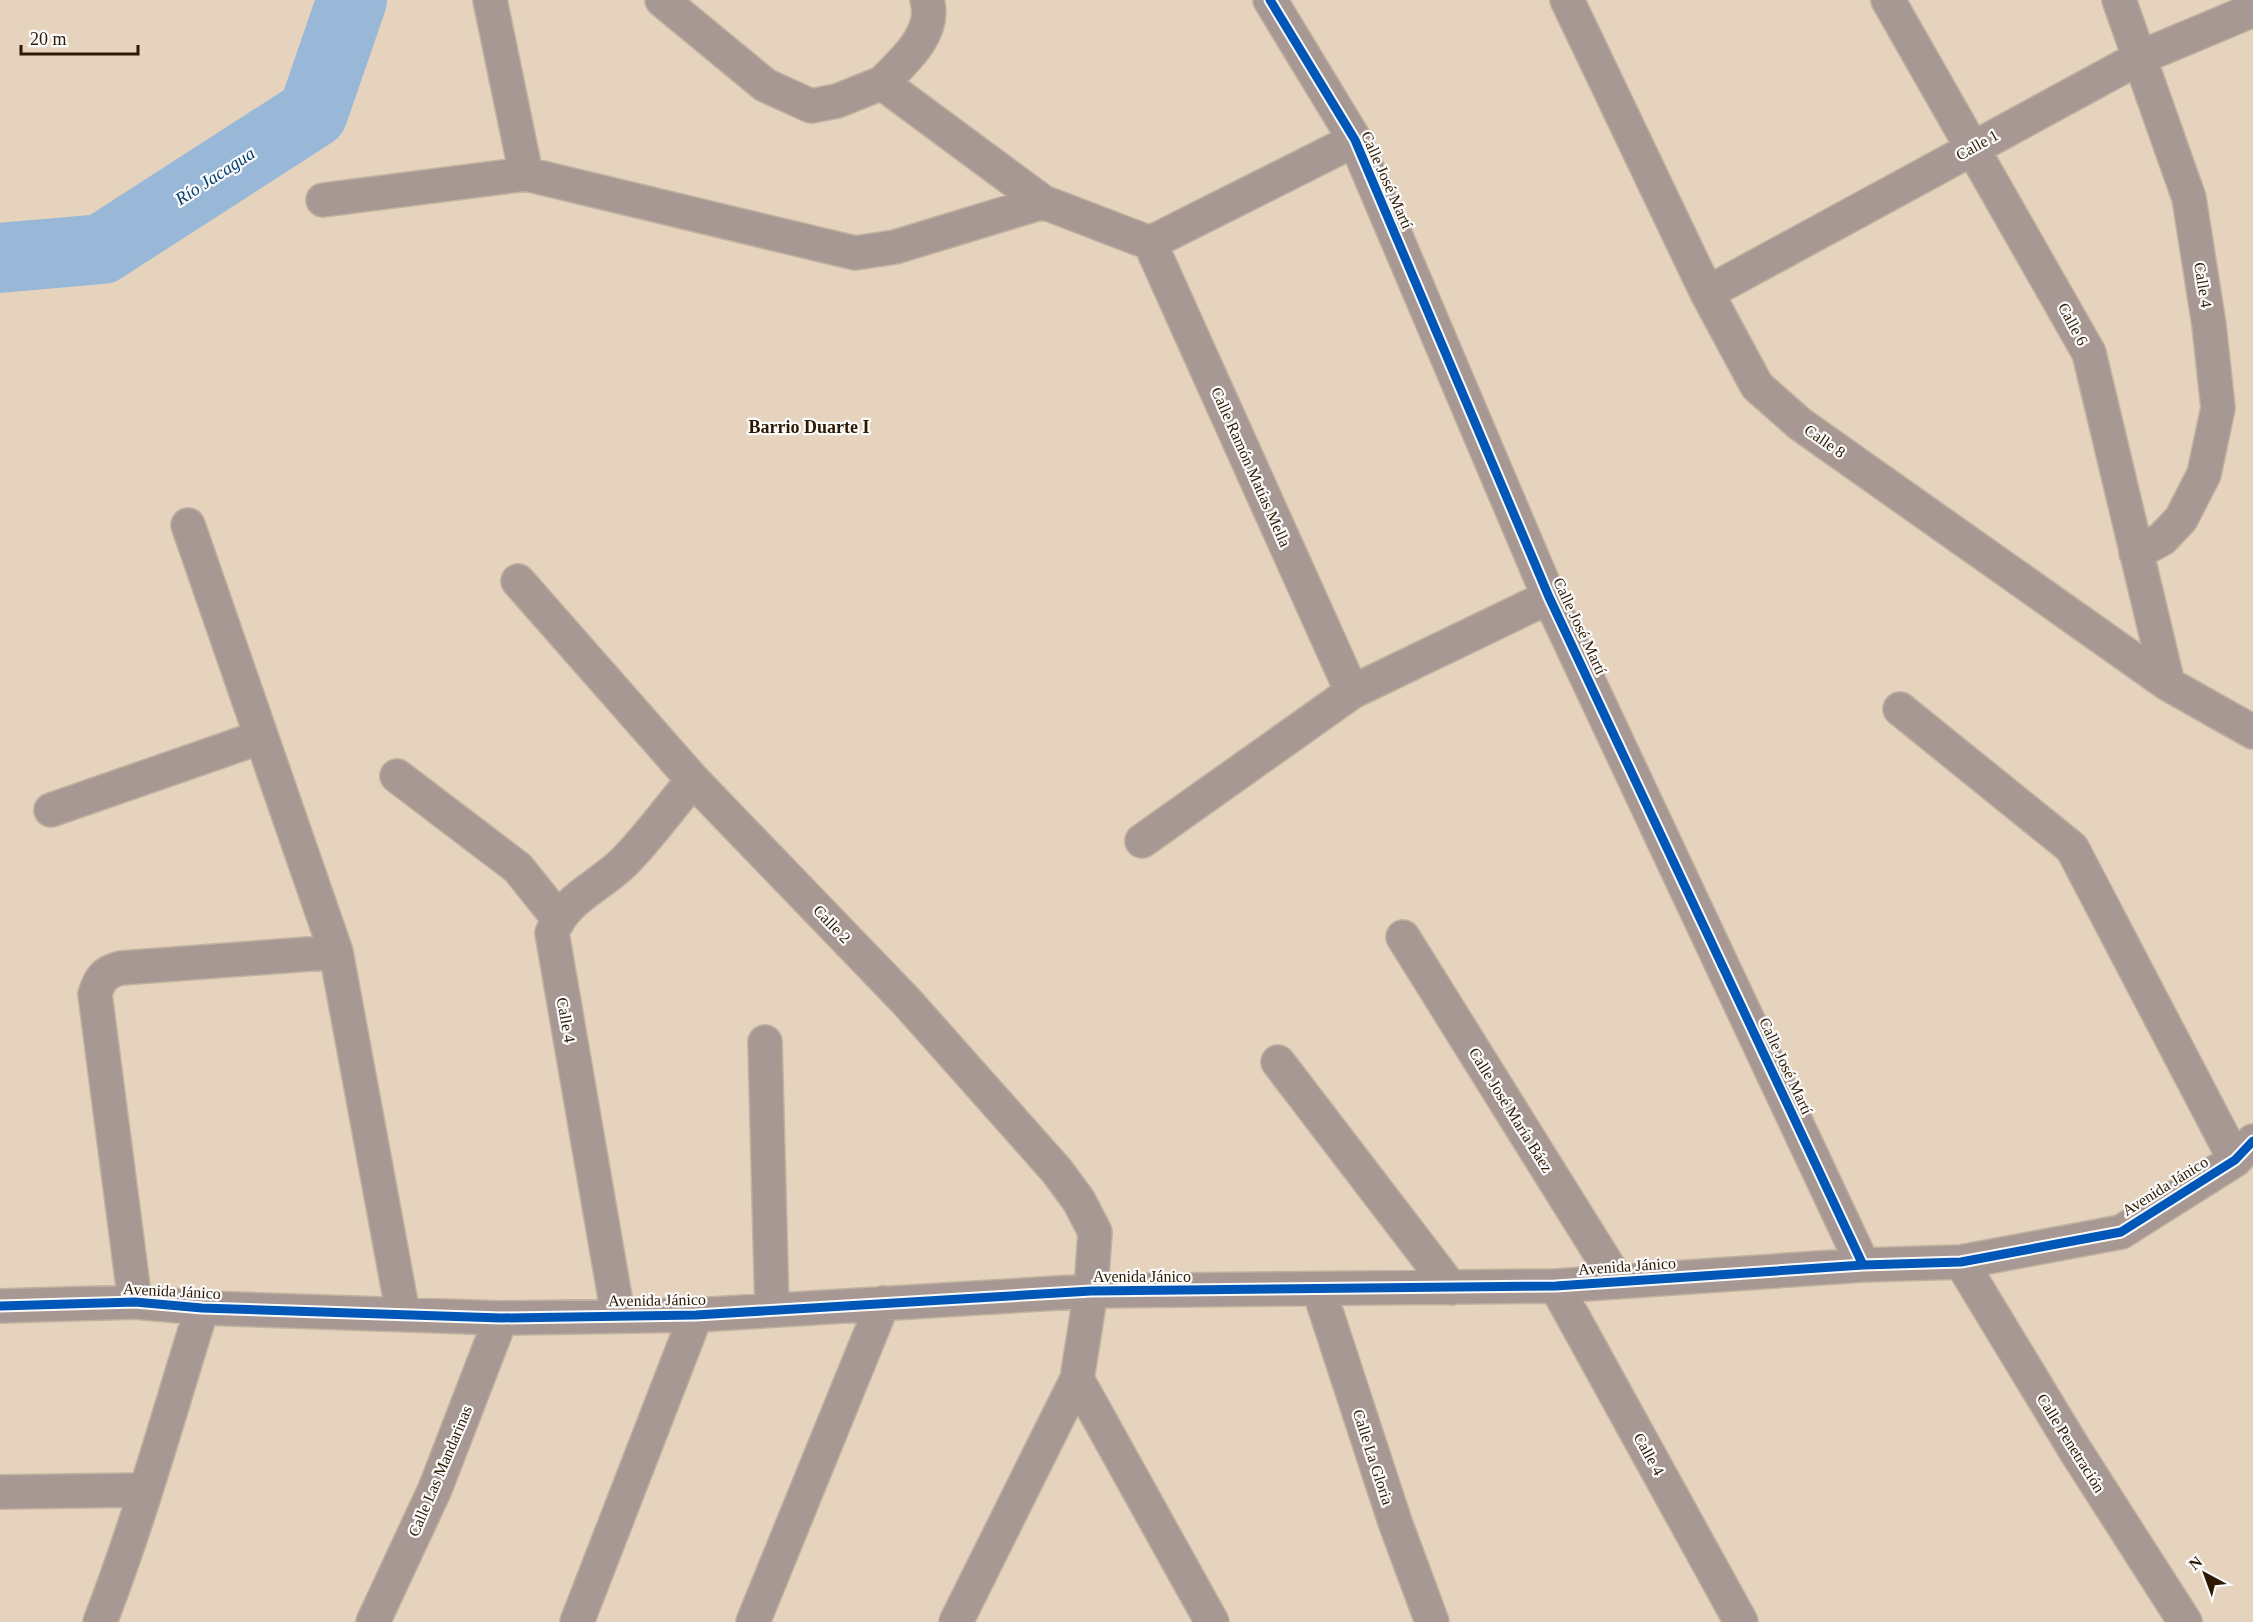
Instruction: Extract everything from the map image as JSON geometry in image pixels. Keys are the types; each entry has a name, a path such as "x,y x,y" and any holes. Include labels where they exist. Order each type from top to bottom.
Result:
{"street":[{"path":"490,0 526,174"},
{"path":"662,0 765,85 811,106 837,101 882,83 918,48 929,9 927,0"},
{"name":"Calle José Martí","path":"1270,0 1354,140 1549,597 1863,1265"},
{"name":"Calle 6","path":"1888,0 2089,353 2168,684"},
{"name":"Calle 4","path":"2119,0 2189,198 2209,325 2218,408 2204,474 2181,519 2162,539 2136,553"},
{"name":"Calle 8","path":"1570,1 1707,292 1757,386 1778,406 2168,684 2253,732"},
{"name":"Calle 1","path":"1707,292 2141,57 2253,10"},
{"path":"882,83 1043,202 1150,243 1354,140"},
{"path":"323,200 526,174 855,253 896,247 1043,202"},
{"name":"Calle Ramón Matías Mella","path":"1150,243 1352,692"},
{"path":"188,525 336,952 403,1314"},
{"name":"Calle 2","path":"518,581 693,780 906,1001 1057,1172 1079,1201 1095,1232 1091,1291 1077,1379 956,1622"},
{"path":"1142,841 1352,692 1549,597"},
{"path":"1900,710 2072,848 2244,1150"},
{"path":"51,810 261,737"},
{"path":"397,776 518,868 558,918 578,896 622,864 693,780"},
{"name":"Calle 4","path":"558,918 552,933 553,950 618,1315"},
{"name":"Calle José María Báez","path":"1403,938 1618,1282"},
{"path":"135,1302 95,994 99,980 107,971 121,968 336,952"},
{"path":"765,1041 772,1310"},
{"path":"1278,1062 1451,1288"},
{"name":"Avenida Jánico","path":"0,1306 135,1302 202,1308 501,1318 696,1315 1091,1291 1556,1286 1863,1265 1961,1262 2121,1232 2244,1150"},
{"name":"Calle Penetración","path":"1961,1262 2075,1450 2185,1622"},
{"name":"Calle 4","path":"1556,1286 1742,1622"},
{"name":"Calle La Gloria","path":"1318,1290 1391,1511 1432,1622"},
{"path":"753,1622 883,1303"},
{"path":"100,1622 131,1542 144,1490 202,1308"},
{"path":"577,1622 696,1315"},
{"name":"Calle Las Mandarinas","path":"373,1622 435,1489 501,1318"},
{"path":"1077,1379 1212,1622"},
{"path":"0,1492 144,1490"}],"waterway":[{"name":"Río Jacagua","path":"0,258 102,249 313,113 352,0"}],"cycle path":[{"path":"1270,0 1355,140 1549,597 1863,1265"},
{"path":"0,1306 135,1302 202,1308 501,1318 696,1315 1091,1291 1556,1286 1863,1265 1961,1262 2121,1232 2235,1160 2253,1141"}],"district":[{"name":"Barrio Duarte I","path":"809,427"}]}
